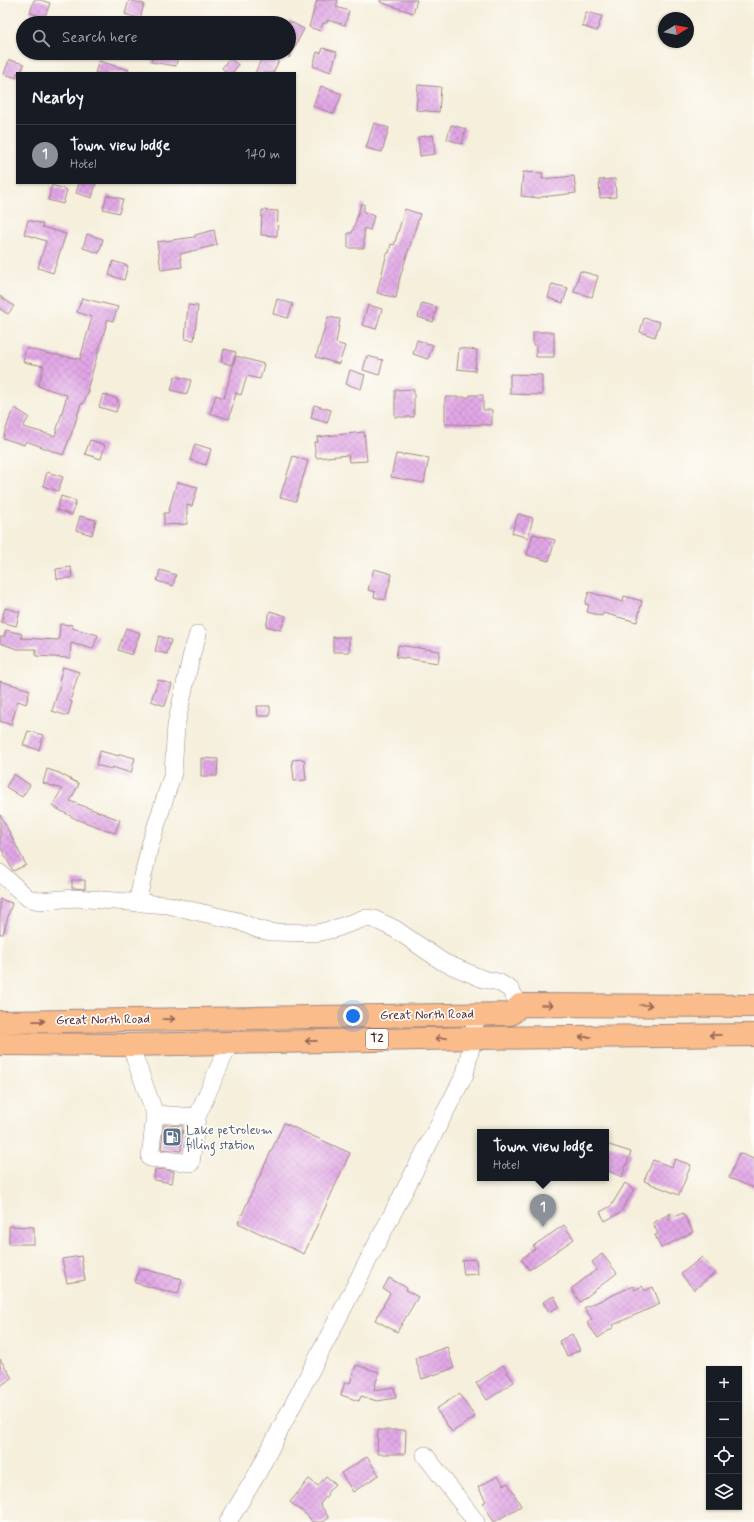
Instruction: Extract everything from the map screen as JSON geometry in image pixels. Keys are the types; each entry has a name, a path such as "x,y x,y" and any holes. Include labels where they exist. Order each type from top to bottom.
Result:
{"highway":[{"name":"Great North Road","path":"0,1022 511,1014 520,1005 754,1006"},
{"name":"Great North Road","path":"0,1044 130,1045 474,1038 754,1035"}],"street":[{"path":"138,902 150,845 173,773 176,725 190,660 198,634"},
{"path":"0,872 28,898 39,901 75,898 168,905 238,921 256,929 270,932 317,932 334,929 364,918 374,919 395,929 443,962 483,979 498,982 510,989 520,1005"},
{"path":"228,1522 257,1474 465,1074 474,1038 476,1014"},
{"path":"130,1045 155,1114 150,1158 191,1163 197,1116 230,1042"},
{"path":"155,1114 197,1116"},
{"path":"425,1455 476,1522"}],"building":[{"path":"34,0 50,3 45,16 30,13"},
{"path":"129,0 144,4 141,16 131,16 125,14"},
{"path":"317,0 338,0 336,7 349,11 345,25 327,20 327,23 323,23 320,31 309,27"},
{"path":"380,0 417,0 413,13 380,2"},
{"path":"586,12 602,16 597,31 582,26"},
{"path":"296,25 304,29 296,44"},
{"path":"323,48 337,52 331,72 313,66 317,52 321,53"},
{"path":"9,60 24,64 21,72 16,72 16,78 4,74"},
{"path":"151,60 177,60 176,66 151,62"},
{"path":"228,60 232,60 238,65 233,72 226,72 222,68"},
{"path":"261,60 279,60 273,72 255,72"},
{"path":"99,61 129,70 129,72 95,72"},
{"path":"418,85 441,87 439,112 416,110"},
{"path":"321,86 342,94 334,114 313,106"},
{"path":"374,123 389,128 382,152 366,148"},
{"path":"451,125 466,129 462,144 447,139"},
{"path":"433,135 435,154 420,156 418,137"},
{"path":"523,172 543,173 542,179 574,176 576,193 540,198 521,196"},
{"path":"615,179 616,197 600,198 599,180"},
{"path":"79,184 96,184 92,198 76,193"},
{"path":"52,185 67,190 63,204 48,200"},
{"path":"107,195 123,199 119,213 103,209"},
{"path":"361,204 364,204 364,212 374,216 370,230 364,228 364,248 348,248 348,233 352,233"},
{"path":"405,209 420,214 400,277 396,298 377,293 387,253 389,253 391,244 394,245"},
{"path":"262,210 278,211 277,236 261,235"},
{"path":"28,220 43,224 42,227 66,234 53,273 38,268 46,241 24,234"},
{"path":"214,230 217,245 180,254 182,267 161,270 157,242 195,237 195,235"},
{"path":"87,234 103,239 99,253 83,248"},
{"path":"113,261 128,266 124,280 109,275"},
{"path":"580,271 598,276 592,297 574,292"},
{"path":"552,284 568,288 563,303 548,298"},
{"path":"0,296 14,306 8,314 0,309"},
{"path":"82,298 118,307 113,321 108,319 87,390 89,390 83,404 81,404 63,455 26,441 24,445 3,438 11,414 15,408 29,417 23,427 55,436 67,395 38,386 44,366 23,362 26,348 80,359 92,317 77,312"},
{"path":"277,299 293,304 288,318 273,314"},
{"path":"422,303 437,307 433,322 418,317"},
{"path":"188,305 198,306 194,340 185,339"},
{"path":"368,305 382,309 376,329 362,325"},
{"path":"328,317 340,319 336,343 345,346 339,364 316,357"},
{"path":"644,318 660,322 655,337 640,332"},
{"path":"533,332 554,332 554,357 536,357 536,345 533,345"},
{"path":"417,340 433,345 428,359 413,354"},
{"path":"459,348 477,350 475,371 457,369"},
{"path":"224,349 236,352 232,365 221,362"},
{"path":"236,356 264,364 260,379 247,376 241,395 236,393 229,419 210,413 216,395 224,398"},
{"path":"367,356 383,360 379,375 363,370"},
{"path":"350,370 365,375 361,389 346,384"},
{"path":"510,374 542,375 542,395 510,394"},
{"path":"175,376 191,380 187,394 171,390"},
{"path":"414,389 414,417 395,417 395,390"},
{"path":"103,394 118,399 117,402 119,403 116,412 99,407"},
{"path":"470,395 483,395 483,410 492,410 492,425 445,424 445,397 470,397"},
{"path":"314,405 331,410 327,423 311,418"},
{"path":"364,432 367,461 349,462 348,455 316,458 314,442 318,442 317,437"},
{"path":"90,440 105,445 101,459 85,454"},
{"path":"195,444 211,449 206,465 190,460"},
{"path":"396,454 429,458 424,483 391,477"},
{"path":"293,456 308,461 296,501 280,497"},
{"path":"47,472 63,477 58,491 43,486"},
{"path":"177,482 198,487 192,506 187,505 187,524 164,525 164,513 168,513"},
{"path":"61,496 76,501 72,515 57,510"},
{"path":"518,514 533,518 528,538 512,533"},
{"path":"80,516 96,520 92,535 76,530"},
{"path":"533,534 555,540 549,561 527,555"},
{"path":"71,567 72,578 57,579 56,569"},
{"path":"374,569 392,574 385,600 374,597 375,592 368,590"},
{"path":"160,570 176,575 173,586 157,581"},
{"path":"589,592 623,602 624,596 642,601 637,622 603,613 602,616 587,612 589,605 585,604"},
{"path":"5,608 20,612 16,626 1,622"},
{"path":"270,611 286,616 281,630 266,626"},
{"path":"60,624 72,625 72,628 98,635 93,649 71,643 70,658 36,656 36,649 17,649 0,643 0,637 4,637 6,630 22,634 21,638 59,640"},
{"path":"126,628 140,633 132,655 118,650"},
{"path":"159,636 171,640 167,654 155,651"},
{"path":"333,637 349,637 349,652 333,652"},
{"path":"398,645 440,651 438,663 396,657"},
{"path":"63,667 79,672 70,701 72,702 68,716 52,711 61,682 59,681"},
{"path":"158,680 172,684 165,706 151,701"},
{"path":"0,681 30,690 26,704 18,701 11,725 0,721"},
{"path":"257,706 270,706 270,716 258,716"},
{"path":"28,731 43,735 39,750 23,745"},
{"path":"100,751 135,758 131,773 112,767 111,769 96,765"},
{"path":"201,758 218,759 217,776 201,776"},
{"path":"304,759 306,780 294,781 292,760"},
{"path":"47,769 59,773 79,784 70,801 120,820 115,833 76,819 52,806 62,789 43,783"},
{"path":"14,774 30,785 22,797 6,787"},
{"path":"0,814 26,865 13,871 0,846"},
{"path":"72,880 85,880 85,889 72,888"},
{"path":"0,899 12,903 3,934 0,934"},
{"path":"284,1123 350,1153 304,1254 238,1223"},
{"name":"Lake petroleum filling station","path":"164,1125 183,1126 181,1151 161,1149"},
{"path":"609,1145 631,1152 622,1177 609,1171"},
{"path":"739,1153 754,1159 754,1188 729,1178"},
{"path":"675,1159 691,1165 679,1195 644,1181 653,1160 672,1167"},
{"path":"155,1169 174,1171 172,1183 154,1180"},
{"path":"625,1183 634,1189 620,1213 605,1221 600,1212 611,1206"},
{"path":"671,1213 668,1220 683,1213 693,1232 661,1248 655,1235 658,1234 653,1223"},
{"path":"564,1225 574,1239 529,1270 521,1259 535,1249 533,1246"},
{"path":"9,1226 34,1227 34,1244 9,1244"},
{"path":"602,1254 617,1273 580,1302 571,1289 597,1269 592,1262"},
{"path":"81,1256 85,1280 67,1283 62,1259"},
{"path":"702,1257 715,1273 694,1290 681,1274"},
{"path":"476,1259 478,1274 464,1275 462,1260"},
{"path":"139,1268 182,1279 178,1294 135,1283"},
{"path":"389,1278 407,1288 406,1290 418,1297 397,1332 375,1320 390,1293 383,1289"},
{"path":"633,1286 635,1290 642,1286 645,1291 653,1287 660,1304 613,1325 614,1327 598,1338 587,1323 592,1319 584,1308"},
{"path":"554,1296 559,1306 549,1312 543,1302"},
{"path":"572,1334 580,1350 567,1356 559,1341"},
{"path":"447,1347 454,1368 422,1379 415,1358"},
{"path":"0,1359 12,1378 0,1386"},
{"path":"356,1365 379,1372 374,1390 394,1387 396,1398 377,1401 361,1396 359,1401 341,1395 345,1382 350,1383"},
{"path":"503,1365 514,1382 487,1400 476,1383"},
{"path":"459,1394 475,1417 452,1432 436,1409"},
{"path":"378,1430 406,1430 405,1454 377,1454"},
{"path":"367,1457 379,1475 353,1492 341,1473"},
{"path":"326,1476 335,1484 320,1504 329,1518 323,1522 312,1522 308,1516 290,1502 309,1479 318,1486"},
{"path":"498,1476 504,1485 508,1483 521,1506 494,1522 483,1503 486,1501 478,1487"}],"place":[{"name":"Lake petroleum filling station","path":"172,1137"},
{"name":"Town view lodge","path":"543,1227"}]}
